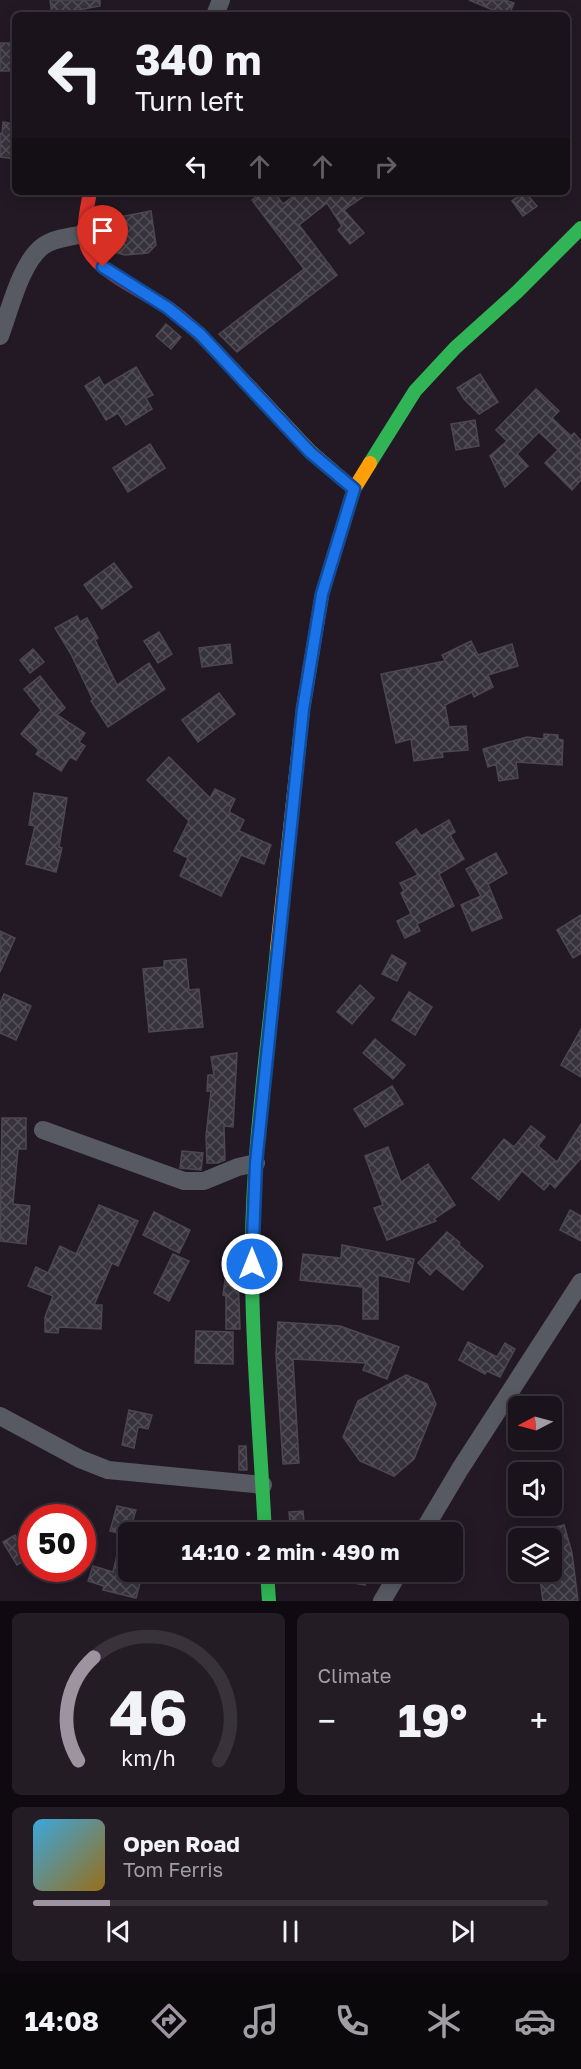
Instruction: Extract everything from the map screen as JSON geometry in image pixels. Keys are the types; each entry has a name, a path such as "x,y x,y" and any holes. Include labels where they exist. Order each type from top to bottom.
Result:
{"main road":[{"path":"90,195 84,234 89,251 103,267 168,308 200,334 310,452 354,489"},
{"path":"265,1522 254,1332 252,1253 256,1163 303,709 322,594 354,489 415,391 455,348 517,292 581,228"},
{"path":"268,1582 269,1601"}],"street":[{"path":"0,336 27,263 42,247 54,240 84,234"},
{"path":"43,1130 184,1181 204,1181 238,1167 256,1163"},
{"path":"429,1522 460,1469 581,1282"},
{"path":"0,1416 80,1459 108,1470 263,1485"},
{"path":"382,1601 393,1582"}],"building":[{"path":"50,0 100,0 100,6 68,12 52,12"},
{"path":"469,0 505,0 514,3 510,12 498,12"},
{"path":"0,43 12,43 12,71 0,71"},
{"path":"3,122 12,124 12,159 0,157 0,133 2,134"},
{"path":"259,195 276,195 283,204 295,195 366,195 344,210 364,233 350,244 338,230 342,226 327,203 299,225 337,275 237,352 219,334 304,269 252,200"},
{"path":"521,195 528,195 537,206 523,216 512,201"},
{"path":"151,211 156,245 148,253 125,255 113,252 109,219"},
{"path":"166,324 181,337 171,349 156,336"},
{"path":"136,367 153,395 146,398 152,409 126,425 118,413 106,420 85,386 99,377 104,386"},
{"path":"480,374 498,402 479,414 457,388"},
{"path":"536,389 559,411 552,418 571,436 574,433 581,441 581,480 572,490 545,463 558,450 539,432 517,454 528,466 505,487 490,456 507,441 496,430"},
{"path":"475,420 479,446 456,450 451,424"},
{"path":"150,444 165,468 128,492 113,468"},
{"path":"114,563 132,587 102,609 84,585"},
{"path":"77,616 80,622 87,618 98,638 95,640 117,685 149,663 165,689 108,727 91,701 93,700 71,654 55,628"},
{"path":"159,632 172,654 158,663 144,641"},
{"path":"471,641 478,655 512,644 518,666 488,675 493,687 474,697 472,692 445,705 449,727 466,726 468,750 442,752 443,757 414,761 411,739 396,743 381,674 445,661 442,655"},
{"path":"230,644 232,663 202,667 199,648"},
{"path":"33,649 44,662 30,673 20,660"},
{"path":"40,676 65,708 57,715 85,733 79,742 85,746 76,760 70,757 61,771 36,754 39,750 21,734 41,710 24,689"},
{"path":"219,693 235,714 198,742 182,720"},
{"path":"544,734 558,735 558,739 563,740 562,765 516,762 518,778 499,781 496,764 488,767 483,749 527,737 544,739"},
{"path":"169,757 210,798 215,789 235,799 229,812 244,820 239,831 271,845 264,864 241,855 221,896 180,876 188,858 174,851 189,821 147,780"},
{"path":"34,793 67,798 59,847 62,848 56,872 26,864 35,826 29,825"},
{"path":"449,820 455,832 450,835 464,859 439,874 454,906 417,924 420,931 405,938 397,921 411,914 401,893 404,891 400,883 418,875 396,843 416,829 421,836"},
{"path":"496,853 507,873 488,884 502,918 472,931 461,905 481,896 466,869"},
{"path":"581,915 581,953 573,958 557,930"},
{"path":"0,931 15,938 0,972"},
{"path":"392,955 406,963 397,981 382,974"},
{"path":"186,959 189,990 199,989 203,1027 149,1032 143,969 164,967 164,961"},
{"path":"360,985 374,998 352,1024 337,1012"},
{"path":"409,992 432,1007 415,1035 392,1020"},
{"path":"4,994 31,1006 16,1040 0,1033 0,1004"},
{"path":"581,1029 581,1077 561,1065"},
{"path":"375,1039 405,1065 393,1079 363,1053"},
{"path":"237,1053 233,1127 224,1126 225,1160 218,1163 207,1163 206,1136 211,1091 207,1091 208,1075 214,1075 211,1057"},
{"path":"392,1086 403,1104 365,1127 354,1109"},
{"path":"2,1118 26,1118 26,1149 18,1149 13,1204 30,1206 26,1244 0,1241"},
{"path":"581,1124 581,1158 555,1188 550,1183 544,1190 522,1171 499,1200 472,1178 504,1139 514,1147 531,1126 545,1137 538,1146 557,1162"},
{"path":"388,1147 401,1182 428,1164 455,1205 434,1219 436,1221 387,1240 374,1208 383,1205 365,1156"},
{"path":"182,1151 203,1153 201,1170 180,1168"},
{"path":"99,1205 138,1221 118,1266 112,1263 94,1305 102,1305 101,1329 59,1327 58,1333 45,1332 45,1317 53,1296 28,1286 36,1267 48,1273 60,1246 76,1254"},
{"path":"570,1210 581,1216 581,1241 560,1230"},
{"path":"154,1212 190,1230 179,1253 143,1235"},
{"path":"447,1232 483,1266 463,1290 436,1268 430,1275 418,1263"},
{"path":"342,1245 414,1259 409,1282 378,1275 378,1319 363,1319 363,1287 300,1280 303,1254 341,1258"},
{"path":"173,1254 189,1261 169,1301 154,1293"},
{"path":"226,1273 238,1275 240,1329 226,1329 226,1296 223,1295"},
{"path":"278,1322 340,1326 399,1347 387,1379 363,1370 366,1363 293,1359 299,1463 283,1464 276,1354"},
{"path":"196,1331 233,1332 233,1364 195,1363"},
{"path":"468,1342 497,1357 505,1343 515,1349 500,1377 487,1371 485,1374 459,1360"},
{"path":"406,1375 427,1384 436,1404 414,1459 394,1476 360,1461 343,1437 358,1401"},
{"path":"129,1410 152,1415 148,1429 138,1427 134,1448 122,1445"},
{"path":"239,1446 246,1446 247,1470 239,1470"},
{"path":"117,1506 136,1510 132,1522 118,1522 118,1533 110,1531"},
{"path":"303,1511 304,1522 290,1522 289,1512"},
{"path":"564,1525 572,1553 578,1601 543,1601 540,1582 562,1582 562,1528 552,1528"},
{"path":"15,1535 18,1540 18,1564 17,1565 3,1542"},
{"path":"118,1551 118,1582 140,1582 136,1598 103,1590 104,1586 91,1582 96,1582 96,1567 113,1572"},
{"path":"349,1582 365,1582 365,1585"}],"traffic: fast":[{"path":"370,463 415,391 455,348 517,292 581,228"},
{"path":"264,1522 254,1351 252,1243 258,1132 277,949"},
{"path":"268,1582 269,1601"}],"traffic: slow":[{"path":"234,370 310,451 354,489"},
{"path":"277,949 303,709 322,594 354,489 370,463"}],"traffic: jam":[{"path":"90,195 85,237 89,251 95,259 113,275 167,307 185,321 234,370"}],"route":[{"path":"103,267 168,308 200,334 310,452 354,489 322,594 303,709 256,1163 252,1264"}]}
